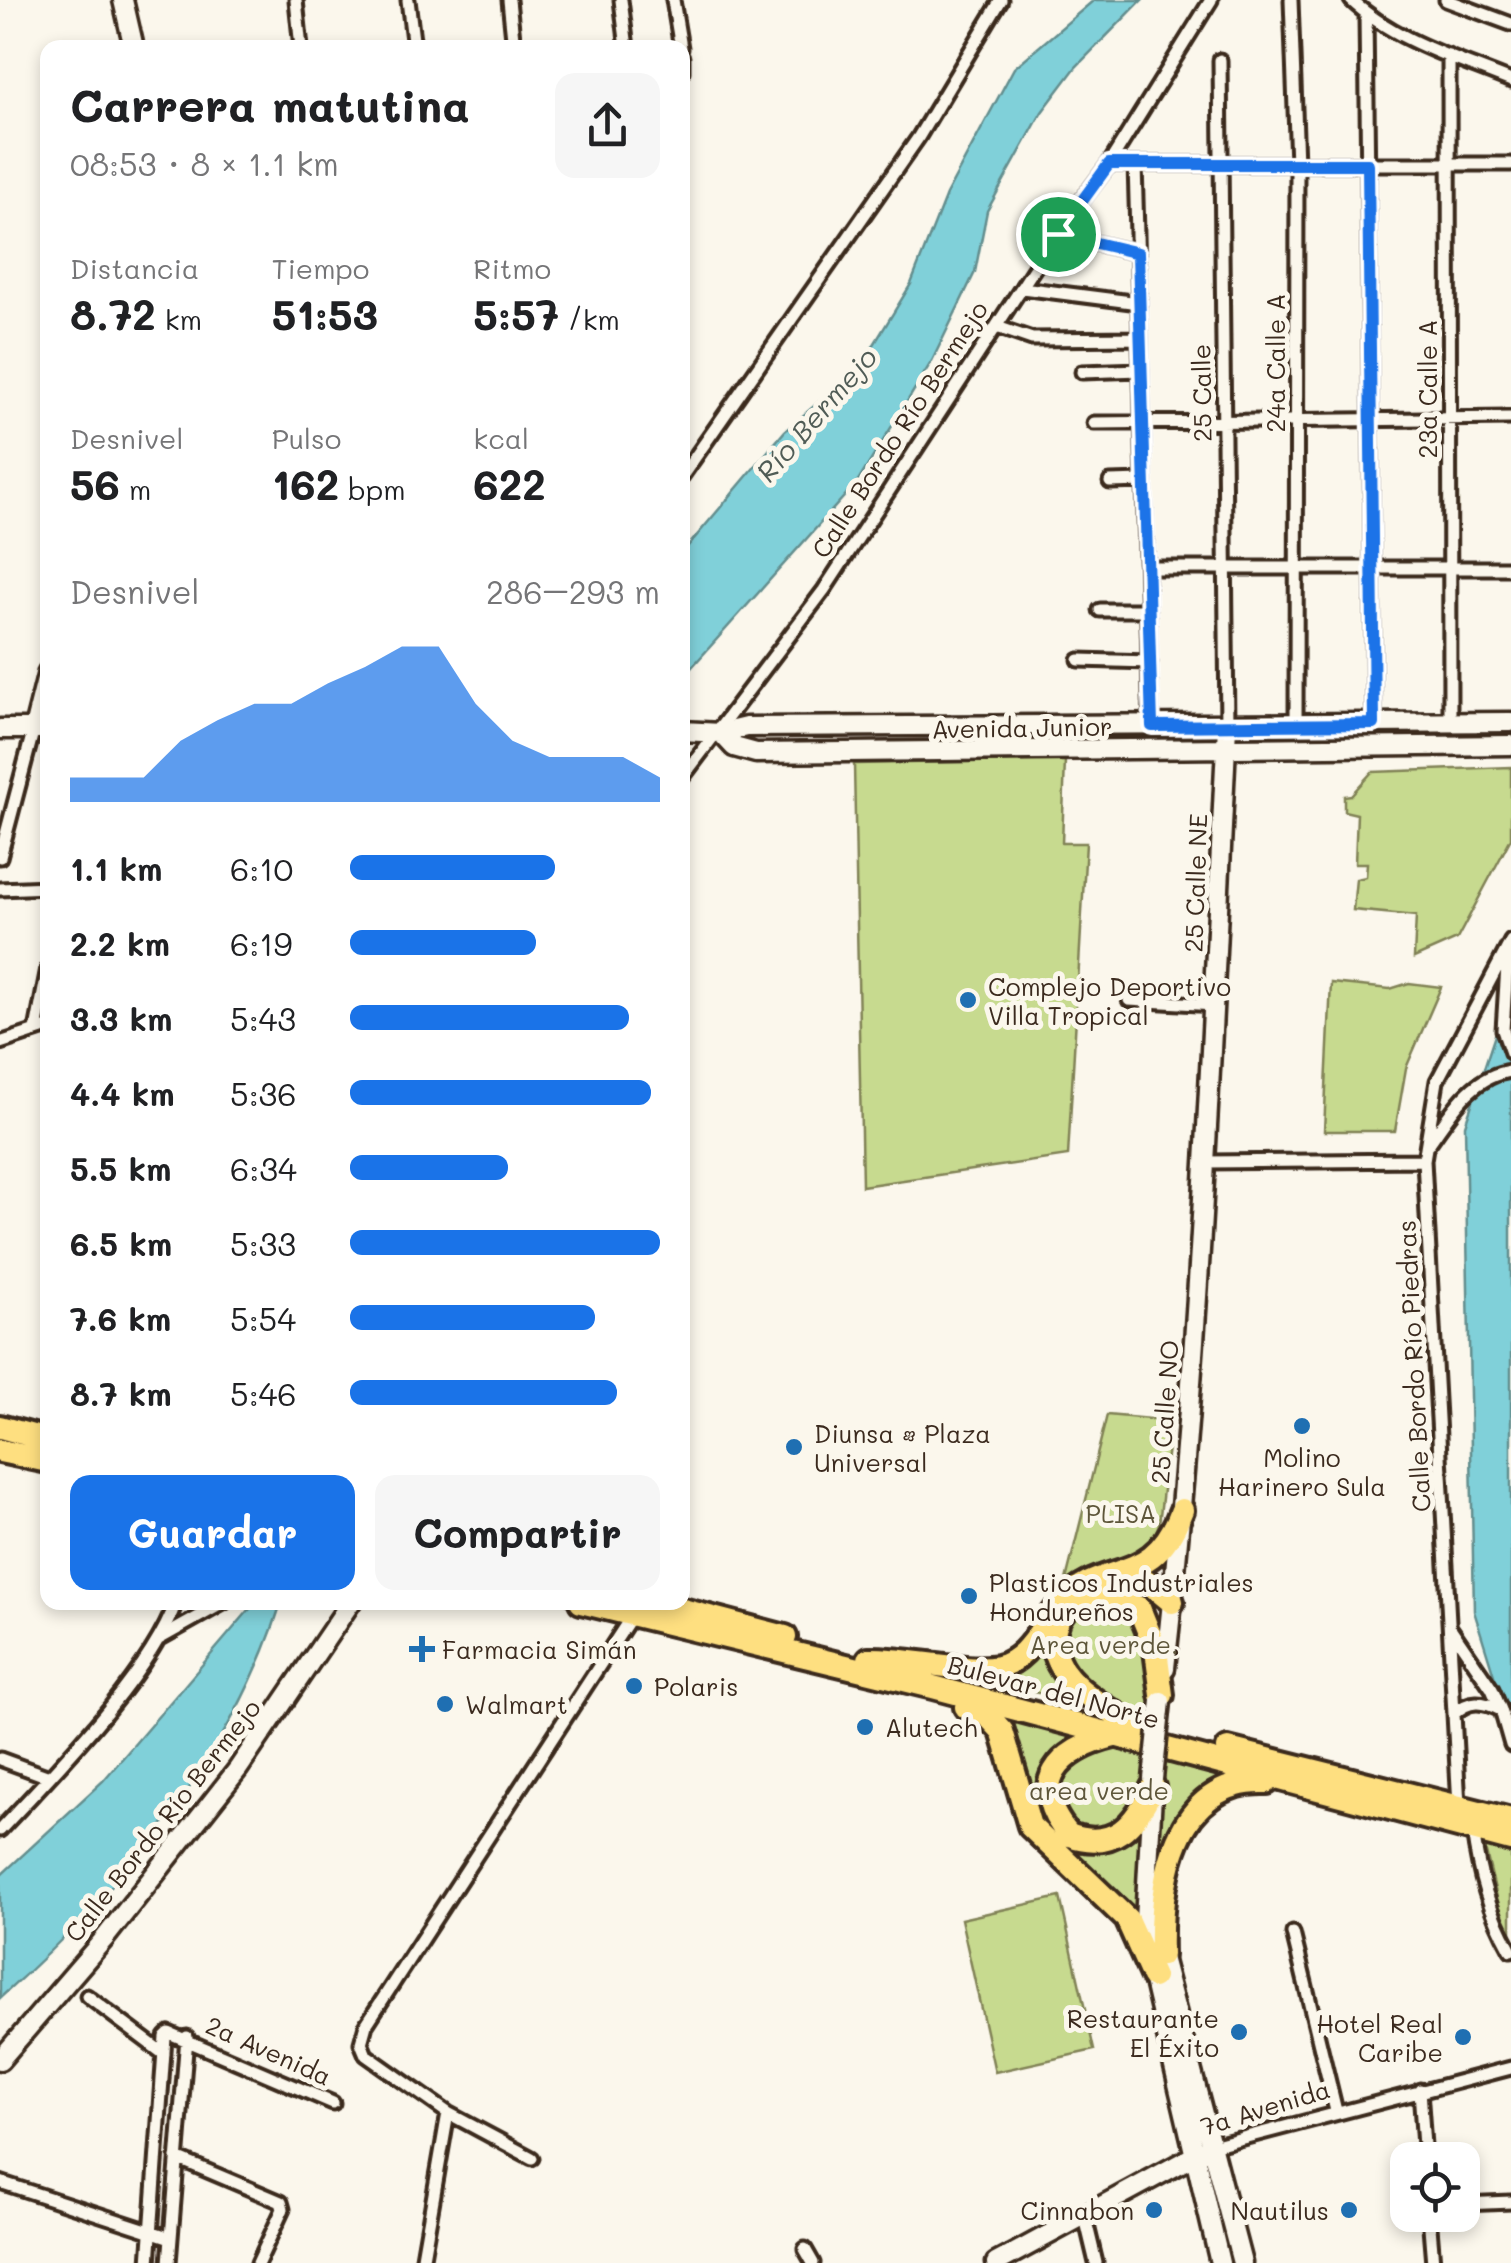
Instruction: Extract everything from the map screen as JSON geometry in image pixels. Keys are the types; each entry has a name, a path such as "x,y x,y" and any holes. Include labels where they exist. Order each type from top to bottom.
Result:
{"highway":[{"path":"0,1427 40,1438"},
{"path":"0,1451 40,1460"},
{"path":"868,1658 909,1658 978,1669 1002,1666 1032,1644 1064,1600 1158,1555 1171,1541 1182,1510"},
{"path":"1120,1576 1144,1579 1172,1602"},
{"path":"1125,1730 1064,1674 1056,1658 1054,1635 1060,1616 1073,1602 1104,1592 1139,1608 1156,1650 1161,1698"},
{"name":"Bulevar del Norte","path":"607,1610 1459,1808 1480,1825 1511,1840"},
{"name":"Bulevar del Norte","path":"683,1610 1125,1730 1296,1784 1480,1825 1511,1820"},
{"path":"933,1687 988,1716 1002,1731 1030,1826 1127,1919 1154,1977"},
{"path":"1125,1730 1086,1742 1062,1758 1048,1792 1057,1822 1068,1836 1104,1841 1131,1827 1153,1783"},
{"path":"1161,1954 1166,1874 1172,1850 1196,1810 1238,1785 1296,1784"}],"main road":[{"path":"123,0 132,40"},
{"name":"Avenida Junior","path":"690,731 746,727 1511,722"},
{"name":"25 Calle NE","path":"1207,1162 1227,726"},
{"path":"0,729 40,729"},
{"name":"Avenida Junior","path":"713,732 734,747 756,753 1511,745"},
{"name":"25 Calle NO","path":"1146,1903 1153,1783 1182,1510 1207,1162"},
{"name":"Calle Bordo Río Bermejo","path":"0,2060 104,1939 238,1769 346,1610"},
{"path":"1146,1903 1154,1977 1220,2263"},
{"path":"1146,1903 1242,2263"},
{"name":"7a Avenida","path":"996,2263 1212,2146"}],"street":[{"path":"296,0 300,40"},
{"path":"408,0 413,40"},
{"path":"510,0 513,40"},
{"path":"621,0 626,40"},
{"path":"673,0 680,40"},
{"path":"690,465 918,138 1001,0"},
{"name":"Calle Bordo Río Bermejo","path":"690,766 818,597 1058,234 1109,164 1212,0"},
{"name":"24a Calle A","path":"1291,0 1297,164 1296,725"},
{"path":"1350,0 1366,14 1449,56 1511,80"},
{"path":"1446,0 1511,24"},
{"path":"1366,14 1374,724"},
{"name":"23a Calle A","path":"1449,56 1450,722"},
{"name":"25 Calle","path":"1220,60 1227,726"},
{"path":"1109,164 1511,164"},
{"path":"1135,164 1152,726"},
{"path":"1058,234 1138,253"},
{"path":"1022,288 1139,304"},
{"path":"997,327 1032,339 1140,338"},
{"path":"1082,372 1141,370"},
{"path":"1094,423 1511,418"},
{"path":"1110,482 1144,481"},
{"path":"1147,568 1511,568"},
{"path":"1100,610 1148,610"},
{"path":"1080,660 1150,662"},
{"path":"0,857 30,748 40,729"},
{"path":"30,748 40,748"},
{"path":"0,889 40,888"},
{"path":"1510,944 1503,1030 1511,1053"},
{"name":"Calle Bordo Río Piedras","path":"1459,1808 1425,1154 1437,1081 1510,944"},
{"path":"1129,1000 1215,1005"},
{"path":"0,1043 40,1029"},
{"path":"1207,1162 1425,1154 1468,1092 1490,1077 1511,1071"},
{"path":"0,1830 50,1776 156,1641 173,1610"},
{"path":"180,1610 185,1618 195,1620"},
{"path":"156,1641 210,1610"},
{"path":"532,2158 448,2113 366,2055 361,2043 366,2025 631,1617"},
{"path":"1450,1626 1492,1688 1511,1746"},
{"path":"1454,1714 1468,1703 1486,1702 1502,1710"},
{"path":"0,1760 50,1776"},
{"path":"1480,1825 1479,1876 1492,1916 1511,1950"},
{"path":"1293,1933 1336,2111"},
{"path":"87,1996 164,2054"},
{"path":"149,2263 164,2054 169,2033 186,2038 169,2263"},
{"name":"2a Avenida","path":"186,2038 333,2103"},
{"name":"7a Avenida","path":"1212,2146 1511,2068"},
{"path":"1420,2090 1424,2142"},
{"path":"424,2262 448,2113"},
{"path":"176,2158 283,2206 258,2263"},
{"path":"0,2182 171,2238"},
{"path":"1480,2203 1511,2202"},
{"path":"1085,2216 1096,2263"},
{"path":"1430,2232 1433,2263"},
{"path":"805,2248 813,2263"}],"green space":[{"name":"Complejo Deportivo Villa Tropical","path":"1065,760 1062,843 1086,843 1068,1156 862,1186 854,764"},
{"path":"1511,767 1511,838 1457,939 1414,958 1416,916 1353,910 1356,879 1366,877 1367,863 1355,863 1357,814 1344,811 1344,796 1351,795 1372,772"},
{"path":"1331,983 1390,989 1409,983 1441,987 1406,1068 1395,1131 1324,1131"},
{"name":"PLISA","path":"1107,1415 1171,1421 1159,1524 1151,1545 1064,1588"},
{"name":"Area verde.","path":"1088,1600 1135,1611 1156,1685 1151,1720 1131,1715 1066,1670 1063,1619"},
{"name":"area verde","path":"1049,1636 1100,1708 918,1664 979,1673"},
{"name":"area verde","path":"992,1713 1091,1736 1055,1760 1067,1839 1143,1819 1137,1926 1045,1836"},
{"name":"area verde","path":"1111,1741 1149,1752 1144,1795 1115,1831 1072,1832 1054,1786 1058,1775"},
{"path":"1163,1756 1244,1779 1223,1785 1154,1890"},
{"path":"1482,1836 1511,1845 1511,1932 1501,1914"},
{"path":"1060,1897 1094,2050 995,2072 961,1919"}],"water":[{"name":"Río Bermejo","path":"1094,0 1142,0 1076,67 1042,112 987,211 975,272 932,361 859,480 690,669 690,544 785,431 861,366 911,284 946,195 1014,68"},
{"path":"1511,1002 1511,1730 1474,1611 1465,1125 1497,1029"},
{"path":"249,1610 278,1610 260,1661 233,1716 167,1819 88,1913 0,1998 0,1876 103,1781"}],"place":[{"name":"Complejo Deportivo Villa Tropical","path":"968,1000"},
{"name":"Molino Harinero Sula","path":"1302,1426"},
{"name":"Diunsa • Plaza Universal","path":"794,1447"},
{"name":"Plasticos Industriales Hondureños","path":"969,1596"},
{"name":"Farmacia Simán","path":"422,1649"},
{"name":"Polaris","path":"634,1686"},
{"name":"Walmart","path":"445,1704"},
{"name":"Alutech","path":"865,1727"},
{"name":"Restaurante El Éxito","path":"1239,2032"},
{"name":"Hotel Real Caribe","path":"1463,2037"},
{"name":"Cinnabon","path":"1154,2210"},
{"name":"Nautilus","path":"1349,2210"}],"route":[{"path":"1109,164 1368,164 1374,724 1152,726 1138,253 1058,234 1109,164"}]}
